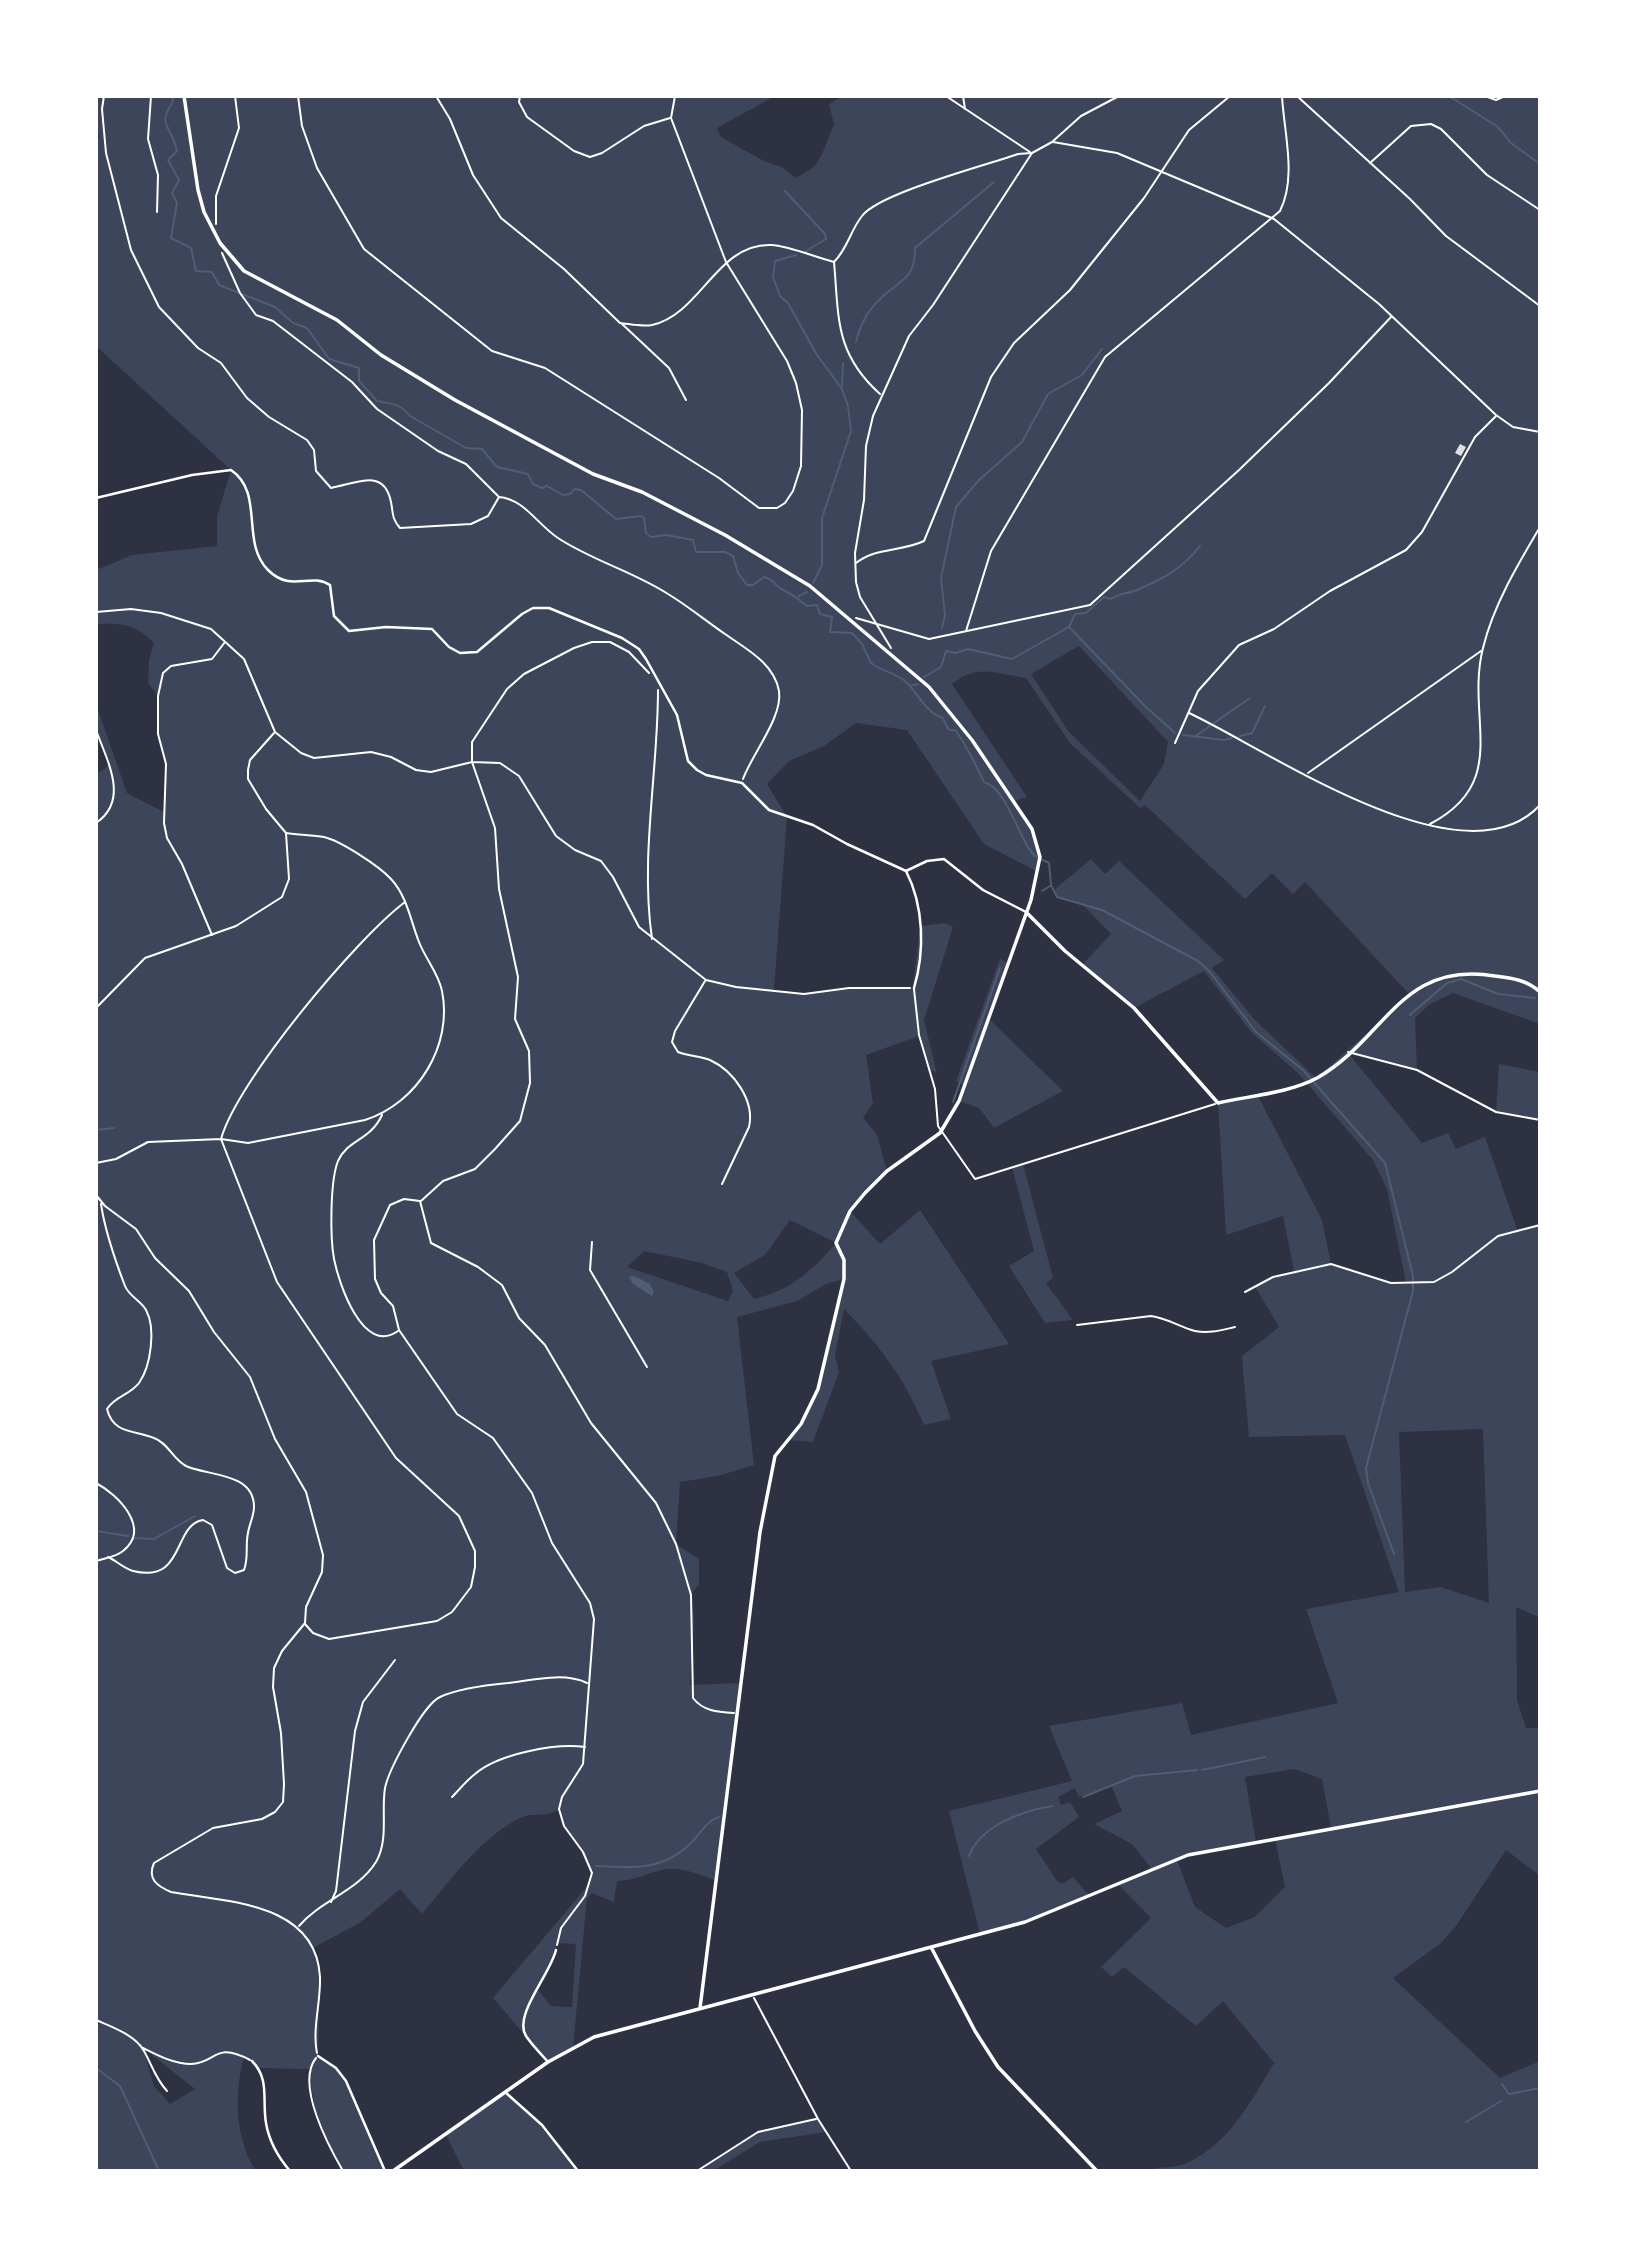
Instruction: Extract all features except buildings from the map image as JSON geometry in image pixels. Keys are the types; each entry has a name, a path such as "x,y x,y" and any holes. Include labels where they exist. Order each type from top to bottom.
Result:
{"street":[{"path":"184,96 198,190 204,212 220,243 244,271 337,320 382,355 455,400 593,474 642,492 736,541 803,581 929,687 972,740 1038,841 1038,872 1026,912 959,1101 940,1133 881,1176 850,1211 836,1243 844,1259 844,1279 818,1389 811,1409 778,1451 772,1464 760,1532 736,1713 700,2008"},
{"path":"96,498 192,475 231,470 241,477 247,489 258,554 267,569 281,580 294,583 323,580 330,585 334,616 349,631 386,627 432,629 449,647 460,653 477,652 522,614 533,608 549,608 622,638 639,649 677,715 688,761 706,775 741,783 769,810 813,825 846,844 906,871 916,894 920,926 914,988"},
{"path":"906,871 927,861 944,859 982,890 1026,912 1065,951 1134,1008 1217,1103 1305,1083 1316,1078 1417,988 1434,979 1459,972 1511,978 1524,981 1540,992"},
{"path":"393,2171 548,2062 594,2037 1025,1922 1188,1854 1540,1791"},
{"path":"931,1947 975,2031 998,2067 1097,2171"},
{"path":"548,2062 525,2035 522,2022 525,2009 549,1972 556,1950"},
{"path":"318,2056 336,2068 346,2081 384,2171"},
{"path":"252,2061 263,2075 269,2136 279,2158 290,2171"},
{"path":"505,2092 542,2125 578,2171"}],"lane":[{"path":"914,988 919,1035 935,1089 940,1133 975,1179 1174,1114 1217,1103"},
{"path":"1348,1052 1417,1070 1496,1112 1540,1120"}],"path":[{"path":"104,96 102,109 106,153 131,250 159,307 198,348 221,363 247,398 269,417 307,440 314,450 316,471 323,482 331,488 373,480 383,483 390,490 394,522 400,528 471,524 488,516 499,496"},
{"path":"150,96 148,139 158,175 157,212"},
{"path":"218,232 214,205 239,128 235,96"},
{"path":"298,96 302,126 317,168 364,249 492,351 545,369 719,478 745,500 767,510 785,503 799,475 803,439 802,411 796,383 787,361 726,262 671,118 675,96"},
{"path":"436,96 488,201 515,232 564,270 669,368 686,400"},
{"path":"520,96 519,102 527,117 575,150 590,157 602,153 644,127 671,118"},
{"path":"946,96 965,112 1032,153"},
{"path":"963,96 965,112"},
{"path":"880,394 855,363 843,341 834,299 834,262 844,252 862,216 873,207 896,196 1032,153 1052,142 1081,116 1119,96"},
{"path":"855,564 879,551 913,546 923,541 991,377 1026,329 1070,290 1163,174 1177,145 1189,130 1230,96"},
{"path":"966,632 991,551 1105,357 1199,276 1274,219 1282,207 1287,185 1282,96"},
{"path":"1297,96 1453,242 1540,306"},
{"path":"1485,96 1496,100 1505,96"},
{"path":"1369,163 1410,126 1431,124 1447,134 1488,175 1540,210"},
{"path":"1052,142 1117,153 1274,219 1342,272 1496,415 1513,427 1540,432"},
{"path":"892,654 858,592 855,564 864,500 866,446 880,394 909,336 933,305 1032,153"},
{"path":"220,243 224,260 240,293 256,315 273,321 352,382 377,409 438,451 466,464 499,496 519,501 529,515 559,539 668,593 761,659 773,674 779,692 778,709 741,783"},
{"path":"620,323 653,325 671,317 726,262 756,246 773,245 834,262"},
{"path":"848,617 929,639 1090,605 1329,383 1391,317"},
{"path":"1175,743 1198,691 1239,645 1274,629 1330,590 1406,550 1422,532 1475,437 1489,427 1496,415"},
{"path":"1429,824 1462,803 1475,778 1479,759 1482,650 1490,625 1540,527"},
{"path":"96,612 131,609 162,613 198,623 226,641 244,659 275,732 301,753 314,758 371,752 391,757 416,770 431,772 472,762 500,764 519,776 556,836 575,849 601,861 613,877 639,927 706,980 736,987 804,994 849,988 914,988"},
{"path":"213,936 182,864 167,838 164,823 166,764 159,734 158,696 163,673 171,666 212,659 226,641"},
{"path":"556,1950 561,1928 590,1882 589,1863 564,1826 559,1810 562,1797 579,1774 586,1747 594,1619 590,1603 552,1543 532,1493 493,1438 457,1414 399,1330 393,1307 381,1293 375,1279 374,1240 390,1205 404,1199 420,1201 443,1181 475,1168 495,1149 520,1121 530,1083 529,1051 515,1019 518,977 499,889 495,828 472,762 472,742 508,689 524,674 574,648 592,642 610,642 629,652 655,677"},
{"path":"1306,774 1482,650"},
{"path":"652,939 648,837 656,764 658,685"},
{"path":"1188,713 1357,803 1429,824 1469,832 1492,831 1515,826 1540,805"},
{"path":"96,730 114,781 114,802 108,815 96,823"},
{"path":"96,1008 145,958 236,926 282,897 289,879 286,833 266,809 248,779 250,760 275,732"},
{"path":"286,833 324,838 339,844 391,879 405,902 420,944 442,987 445,1014 435,1059 419,1083 382,1115 375,1129 347,1148 334,1176 332,1240 334,1260 342,1285 361,1324 372,1335 392,1336 399,1330"},
{"path":"305,1623 313,1633 329,1639 436,1621 452,1612 471,1587 475,1567 475,1551 459,1516 396,1458 277,1282 221,1139 238,1098 282,1039 382,919 405,902"},
{"path":"706,980 675,1031 672,1042 678,1052 707,1059 724,1068 745,1097 751,1118 749,1127 722,1184"},
{"path":"96,1163 116,1159 148,1142 221,1139 248,1143 382,1115"},
{"path":"96,1195 136,1230 158,1261 189,1291 214,1332 255,1385 275,1439 305,1490 321,1545 322,1572 306,1607 305,1623 282,1651 274,1668 273,1686 281,1733 285,1784 283,1801 275,1812 262,1819 213,1828 154,1863 151,1871 152,1879 159,1887 171,1892 263,1909 281,1914 299,1926 318,1962 318,2056 311,2069 314,2104 326,2142 344,2171"},
{"path":"420,1201 431,1243 478,1267 502,1285 519,1318 545,1345 591,1423 656,1503 676,1544 691,1595 693,1698 699,1706 713,1711 736,1713"},
{"path":"101,1202 105,1228 126,1288 145,1309 150,1340 145,1372 139,1384 112,1400 107,1409 109,1418 116,1426 164,1444 182,1464 238,1481 250,1493 254,1506 247,1536 248,1560 244,1570 235,1573 227,1568 212,1525 203,1520 189,1526 173,1561 164,1568 149,1573 134,1571 108,1557"},
{"path":"1245,1292 1273,1277 1331,1264 1391,1283 1434,1282 1452,1272 1498,1236 1540,1225"},
{"path":"592,1242 590,1270 647,1367"},
{"path":"1077,1325 1151,1316 1162,1317 1194,1331 1210,1333 1235,1327"},
{"path":"96,1483 124,1502 132,1525 129,1544 124,1551 96,1561"},
{"path":"331,1902 336,1891 355,1731 363,1702 378,1686 395,1660"},
{"path":"299,1926 307,1916 331,1902 365,1876 377,1861 382,1847 385,1789 390,1771 432,1702 452,1693 501,1684 565,1677 588,1684"},
{"path":"452,1797 475,1773 491,1764 554,1745 586,1747"},
{"path":"752,1994 818,2119 851,2171"},
{"path":"96,2020 121,2031 143,2048 179,2063 193,2064 226,2052 252,2061"},
{"path":"143,2048 158,2081 167,2091"},
{"path":"697,2171 758,2132 818,2119"}],"shaded area":[{"path":"96,96 775,96 717,128 721,137 764,161 782,167 796,178 815,166 822,154 834,124 829,104 842,96 1540,96 1540,1024 1453,993 1430,1004 1415,1018 1417,1070 1348,1053 1422,1143 1448,1133 1456,1149 1485,1137 1517,1229 1540,1225 1540,1618 1516,1607 1517,1700 1526,1728 1540,1728 1540,1876 1506,1850 1456,1926 1441,1943 1393,1978 1500,2078 1540,2061 1540,2171 1144,2171 1187,2163 1216,2144 1238,2120 1274,2063 1223,2001 1196,2026 1124,1967 1112,1977 1101,1967 1151,1918 1117,1883 1151,1868 1132,1844 1094,1824 1122,1811 1111,1785 1079,1797 1075,1788 1058,1797 1061,1805 1070,1802 1079,1817 1036,1849 1057,1881 1062,1884 1073,1877 1089,1895 1025,1922 980,1934 949,1811 1072,1781 1049,1726 1182,1703 1191,1735 1338,1703 1306,1609 1399,1592 1345,1435 1249,1437 1242,1356 1279,1327 1254,1285 1294,1271 1283,1216 1226,1235 1218,1103 1257,1094 1322,1220 1331,1264 1391,1283 1406,1283 1387,1189 1373,1160 1298,1073 1252,1033 1204,971 1134,1008 1082,965 1111,934 1082,904 1057,897 1055,889 1091,859 1105,874 1119,861 1224,960 1212,968 1255,1020 1316,1078 1410,995 1305,882 1293,894 1272,873 1245,899 1145,805 1140,808 1070,743 1026,678 979,672 952,684 1027,797 1014,801 1030,826 1036,843 1038,872 984,844 907,730 856,723 824,746 789,761 767,784 787,817 774,990 804,994 849,988 913,988 920,926 945,923 953,927 924,1020 937,1073 930,1070 919,1036 866,1055 873,1103 863,1118 877,1135 887,1171 850,1211 880,1244 920,1210 1009,1344 931,1361 951,1419 924,1425 890,1363 844,1309 835,1355 839,1372 813,1442 788,1440 810,1404 818,1384 830,1343 843,1279 826,1284 797,1301 737,1317 754,1465 718,1476 680,1482 676,1544 699,1559 699,1584 691,1595 694,1618 690,1685 740,1683 715,1880 685,1870 666,1869 630,1880 617,1881 614,1902 592,1893 587,1898 573,2047 548,2062 493,1998 590,1883 590,1872 588,1862 566,1829 559,1810 523,1817 509,1824 481,1846 422,1914 400,1889 361,1922 313,1948 320,1975 318,2056 336,2068 346,2081 385,2171 343,2171 320,2122 310,2069 259,2068 244,2057 239,2085 238,2116 244,2145 256,2171 96,2171 96,775 109,765 96,730 96,704 127,793 164,812 166,764 158,734 158,696 148,683 149,660 154,643 128,626 96,624 96,570 132,555 217,546 217,516 231,470 96,346","holes":["1079,646 1168,742 1164,764 1140,801 1069,732 1031,674","790,1220 836,1243 818,1263 790,1285 754,1299 734,1273 765,1255","644,1251 702,1263 727,1272 733,1291 728,1301 627,1267","1483,1429 1489,1603 1440,1587 1405,1592 1399,1432","1294,1769 1322,1779 1331,1828 1275,1839 1285,1887 1255,1917 1226,1928 1195,1907 1176,1858 1256,1842 1245,1777","557,1943 576,1944 572,2007 551,2006 538,1990 552,1964","143,2048 195,2089 170,2104 154,2086"]},
{"path":"1000,959 1008,963 988,1018 1063,1091 994,1128 979,1108 959,1101 965,1086 956,1081"},
{"path":"1499,1064 1540,1072 1540,1120 1496,1112"},
{"path":"1023,1164 1053,1278 1046,1283 1073,1320 1045,1323 1009,1266 1034,1251 1012,1167"},
{"path":"634,1276 650,1284 654,1292 652,1296 633,1284 629,1277"},
{"path":"505,2092 542,2125 578,2171 464,2171 445,2133"},
{"path":"818,2119 826,2132 760,2142 713,2171 697,2171 758,2132"}],"waterway":[{"path":"172,96 173,102 165,121 177,151 168,160 179,180 172,193 177,203 171,238 191,248 196,271 212,272 219,285 275,307 293,323 307,328 329,359 359,368 359,381 377,401 399,406 410,416 466,448 482,449 497,467 528,474 533,484 542,488 547,486 563,495 570,494 575,489 581,490 616,519 641,516 644,518 646,533 651,537 666,535 693,540 696,552 725,552 733,556 738,573 747,585 753,585 764,577 807,606 817,605 820,614 832,617 830,632 852,633 862,644 871,663 905,681 931,711 943,718 948,729 956,731 984,782 1000,794 1028,848 1035,856 1049,863 1051,885 1057,897 1102,910 1198,961 1210,972 1256,1032 1303,1070 1385,1163 1413,1276 1413,1291 1366,1468 1368,1483 1394,1554"},
{"path":"1449,96 1498,127 1511,143 1540,164"},
{"path":"856,342 871,308 909,273 915,248 994,182"},
{"path":"785,191 825,234 826,239 806,251"},
{"path":"796,255 775,261 773,277 780,296 788,303 817,355 842,389 848,406 851,431 822,518 822,565 813,583"},
{"path":"942,628 945,615 941,578 956,507 978,481 1022,442 1048,394 1082,375 1102,349"},
{"path":"842,386 843,363"},
{"path":"1069,627 1075,614 1086,613 1104,597 1111,599 1164,577 1187,561 1200,546"},
{"path":"799,596 807,592"},
{"path":"924,677 941,667 946,651 955,653 968,649 1012,659 1069,627 1144,705 1175,733"},
{"path":"910,686 918,684"},
{"path":"1214,723 1250,698"},
{"path":"1240,736 1252,733 1265,706"},
{"path":"1196,736 1210,726"},
{"path":"1183,735 1224,740 1232,738"},
{"path":"1042,891 1050,886"},
{"path":"953,1102 1000,968"},
{"path":"1410,1015 1447,983 1461,979 1498,994 1535,998"},
{"path":"96,1130 114,1128"},
{"path":"135,1538 154,1539 195,1516"},
{"path":"96,1531 128,1536"},
{"path":"1202,1770 1265,1757"},
{"path":"1083,1797 1135,1776 1197,1770"},
{"path":"969,1856 974,1845 992,1828 1015,1816 1052,1806"},
{"path":"596,1866 646,1866 669,1859 691,1843 710,1821 719,1817"},
{"path":"96,2068 120,2086 159,2171"},
{"path":"1502,2084 1509,2094 1540,2088"},
{"path":"1466,2122 1501,2101"}]}
